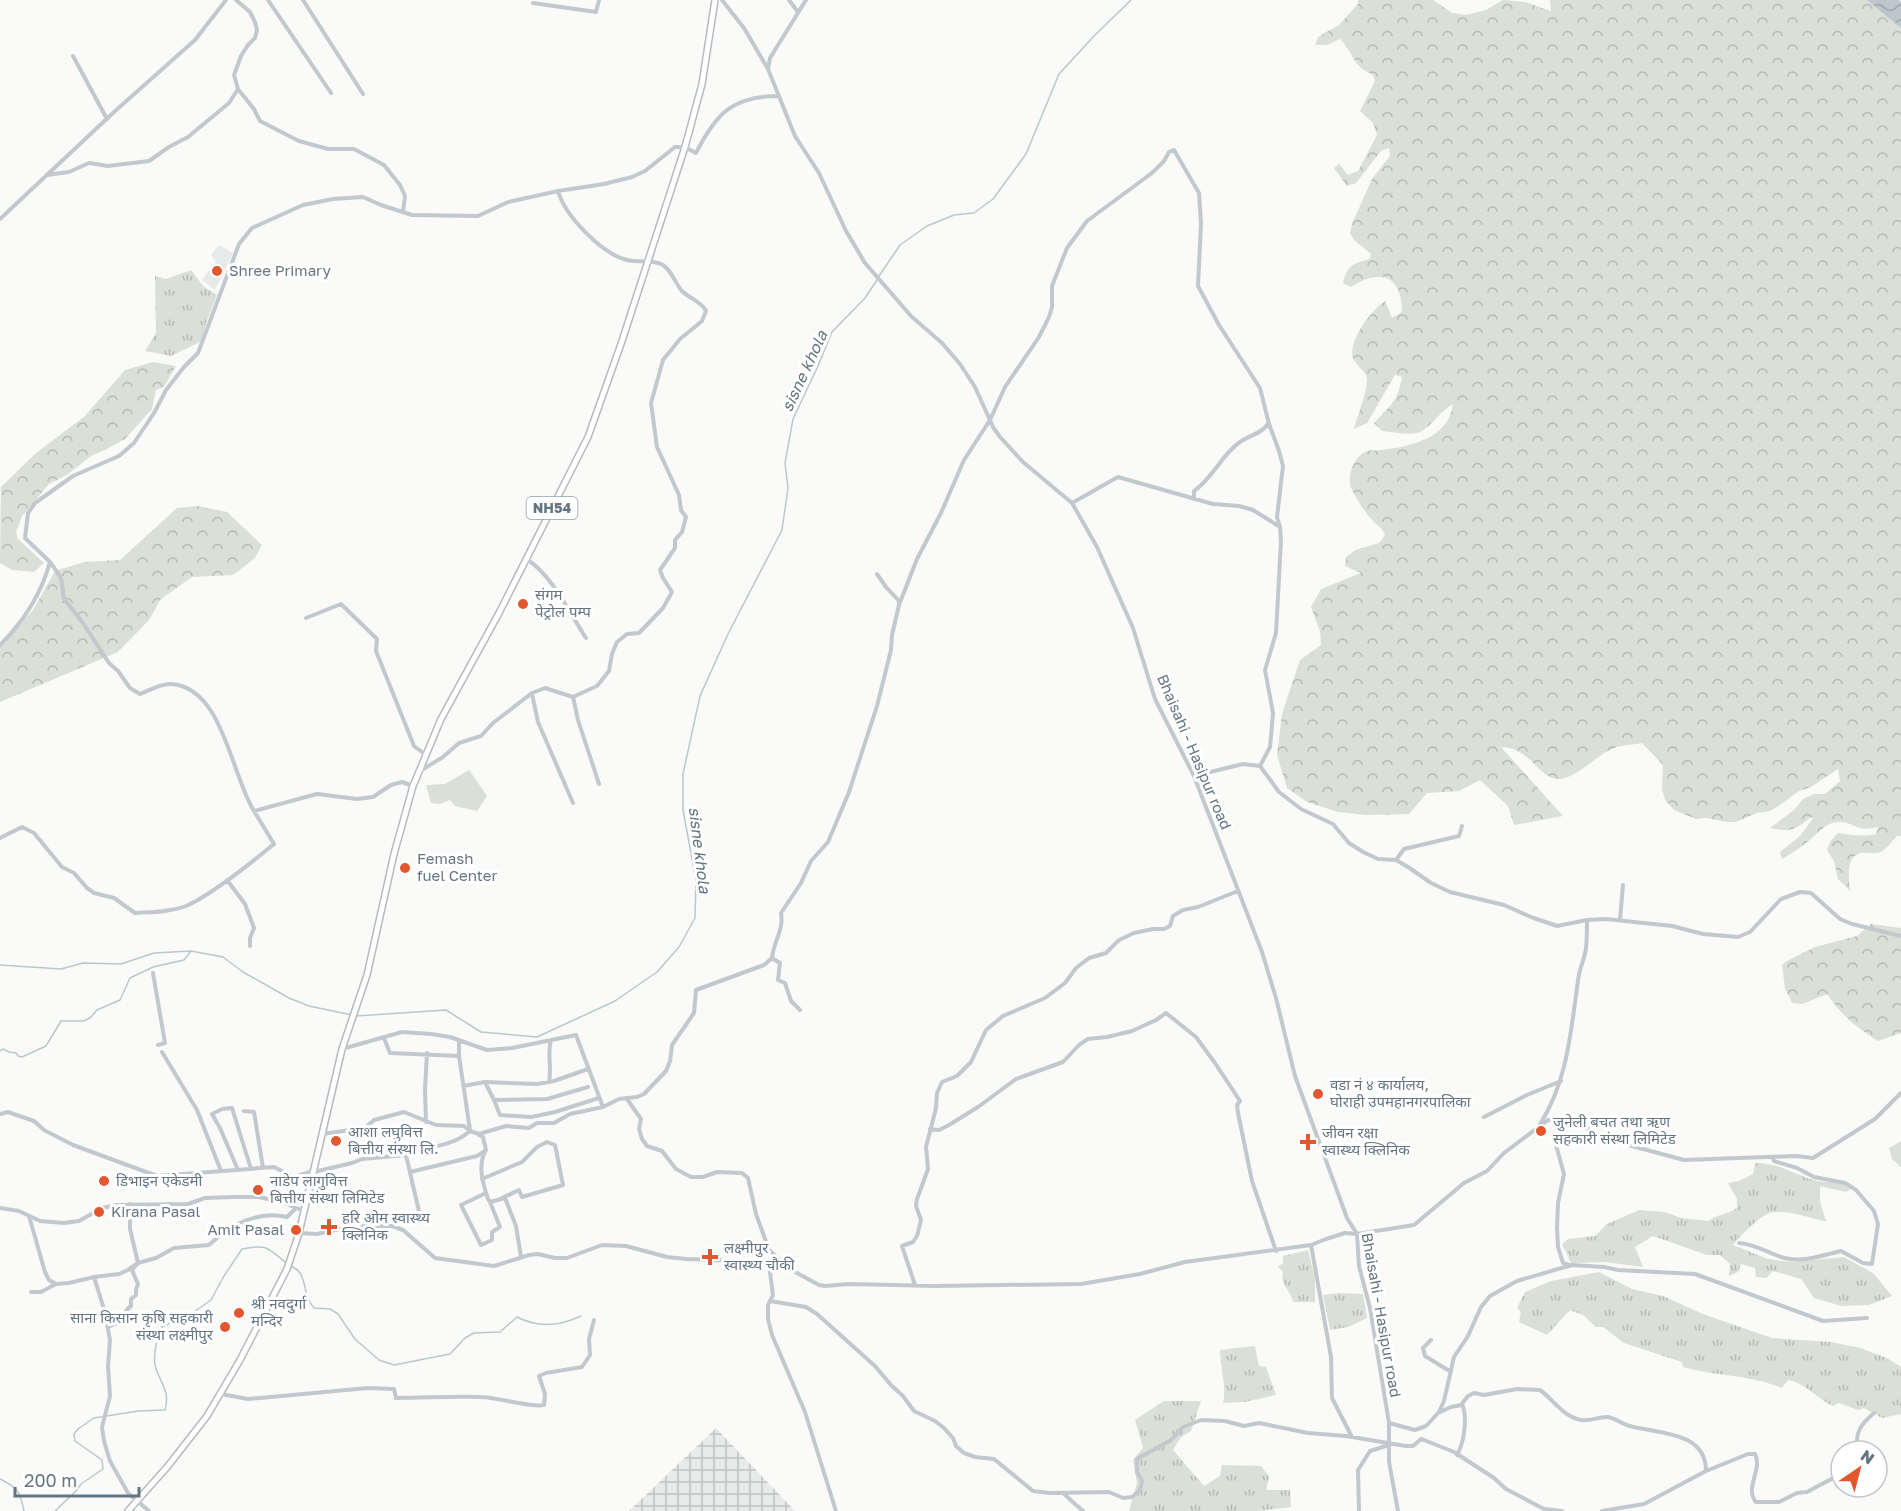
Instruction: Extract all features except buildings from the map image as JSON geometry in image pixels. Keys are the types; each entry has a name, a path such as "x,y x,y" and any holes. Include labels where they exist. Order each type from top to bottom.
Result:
{"main road":[{"name":"NH54","path":"128,1511 194,1435 221,1394 279,1286 298,1233 342,1049 367,975 394,854 413,786 441,719 588,437 685,147 702,84 715,0"}],"street":[{"path":"0,219 195,40 226,0"},
{"path":"236,0 250,12 256,30 255,38 241,56 234,75 238,89 254,109 260,121 299,141 328,149 354,149 384,165 400,185 405,196 403,212"},
{"path":"268,0 331,93"},
{"path":"303,0 363,94"},
{"path":"533,3 596,12 599,0"},
{"name":"Bhaisahi - Hasipur road","path":"722,0 744,28 768,69 795,136 819,173 846,231 865,263 911,316 942,343 960,364 975,387 1000,437 1023,462 1072,503 1097,547 1122,600 1137,637 1155,699 1194,776 1270,975 1291,1063 1311,1124 1347,1218 1357,1234 1359,1266 1370,1308 1389,1423 1389,1461 1398,1511"},
{"path":"789,0 798,12"},
{"path":"768,69 770,58 806,0"},
{"path":"72,56 107,119"},
{"path":"47,175 69,172 89,163 108,166 149,161 195,131 230,103 238,89"},
{"path":"0,838 22,827 34,833 62,867 74,873 87,888 94,893 114,898 135,913 186,906 227,880 274,844 242,788 216,718 198,694 170,683 140,694 129,688 64,599 61,578 50,562 25,538 28,513 35,503 72,476 119,456 134,443 166,390 198,353 239,244 252,228 303,205 333,199 363,197 412,215 478,216 508,202 632,177 645,171 675,147 685,147 696,153 712,124 726,110 739,102 758,96 778,96"},
{"path":"478,1134 506,1126 529,1128 537,1123 554,1123 570,1114 603,1107 644,1094 666,1071 672,1045 694,1013 696,990 770,962 783,925 781,913 801,883 811,861 828,842 849,792 882,689 899,605 917,559 941,513 964,460 990,420 1005,387 1039,337 1052,307 1052,286 1067,248 1087,221 1152,173 1169,152 1174,150 1199,193 1201,224 1198,286 1219,325 1260,388 1283,466 1276,517 1280,527 1275,633 1265,670 1273,713 1269,747 1260,766"},
{"path":"419,771 443,757 459,743 481,736 493,723 532,693 545,688 573,697 597,686 609,671 617,642 627,634 639,633 663,608 672,592 660,570 675,548 675,540 682,532 686,517 681,510 679,495 657,447 651,403 663,360 680,339 702,321 706,311 703,306 681,290 674,277 663,265 618,258 596,242 568,213 558,191"},
{"path":"1194,499 1194,491 1240,441 1264,430 1269,424"},
{"path":"1072,503 1118,477 1213,504 1239,506 1253,510 1280,527"},
{"path":"526,559 548,580 586,638"},
{"path":"0,645 32,608 45,580 50,562"},
{"path":"877,574 899,601 899,605"},
{"path":"306,618 341,604 377,639 376,651 414,746 426,755"},
{"path":"532,693 538,722 573,802"},
{"path":"573,697 599,784"},
{"path":"1194,776 1243,764 1260,766 1279,792 1301,809 1333,824 1349,843 1378,859 1396,860 1431,883 1450,892 1504,905 1557,926 1587,920 1620,920 1672,926 1703,934 1738,937 1750,932 1781,899 1800,892 1811,893 1840,919 1901,936"},
{"path":"254,811 317,794 357,799 374,797 402,782 413,786"},
{"path":"1396,860 1404,849 1459,836 1462,826"},
{"path":"227,880 245,904 254,928 250,946"},
{"path":"1620,920 1623,885"},
{"path":"915,1285 902,1246 913,1242 921,1220 916,1199 928,1169 926,1148 936,1108 937,1093 942,1082 957,1076 971,1062 986,1030 1003,1016 1045,998 1065,983 1076,968 1089,958 1106,953 1119,940 1170,926 1173,916 1183,910 1198,907 1238,891"},
{"path":"298,1233 317,1234 354,1226 392,1226 403,1230 435,1258 494,1266 538,1254 567,1258 602,1245 626,1246 667,1257 784,1266 825,1286 849,1284 1081,1284 1140,1274 1185,1262 1311,1245 1345,1233 1357,1234 1414,1225 1464,1183 1487,1171 1504,1153 1539,1124 1549,1110 1561,1081 1572,1027 1586,948 1587,920"},
{"path":"772,958 780,963 778,980 785,983 791,1001 800,1010"},
{"path":"153,973 165,1043 158,1045"},
{"path":"930,1129 939,1130 949,1125 1016,1079 1063,1062 1088,1039 1132,1031 1166,1013 1197,1037 1240,1101 1237,1105 1238,1113 1249,1168 1276,1251"},
{"path":"342,1049 402,1032 430,1034 459,1040 487,1050 499,1050 576,1035 603,1107"},
{"path":"384,1038 390,1053 459,1056"},
{"path":"459,1040 459,1056 470,1131"},
{"path":"549,1082 550,1040"},
{"path":"162,1052 197,1110 221,1171"},
{"path":"426,1122 424,1089 427,1053"},
{"path":"463,1086 485,1082 537,1084 588,1069"},
{"path":"1484,1117 1561,1081"},
{"path":"485,1082 500,1115 531,1117 599,1098"},
{"path":"494,1100 547,1099 588,1087"},
{"path":"1539,1124 1548,1120 1579,1124 1606,1139 1684,1160 1796,1156 1813,1158 1875,1119 1901,1093"},
{"path":"627,1098 641,1119 639,1130 642,1139 647,1146 662,1151 676,1169 691,1177 703,1177 717,1172 742,1173 748,1178 756,1214 769,1250 794,1271"},
{"path":"238,1170 212,1114 222,1109 232,1108 251,1169"},
{"path":"244,1111 254,1112 263,1168"},
{"path":"0,1114 8,1112 34,1121 44,1130 73,1145 157,1176 274,1167 294,1177 362,1159 406,1155 409,1151 423,1150 457,1141 470,1131"},
{"path":"321,1134 365,1128 374,1120 404,1112 436,1125 464,1126 483,1137 486,1150 481,1158 482,1179 500,1227 492,1232 492,1240 482,1245 461,1205 486,1193"},
{"path":"1554,1138 1564,1174 1557,1203 1558,1246 1563,1263 1618,1270 1695,1274 1823,1321 1867,1318"},
{"path":"482,1179 522,1162 537,1147 547,1142 555,1144 563,1185 522,1197 519,1190 490,1202"},
{"path":"410,1172 477,1156 486,1150"},
{"path":"406,1155 420,1216"},
{"path":"1739,1243 1752,1244 1786,1259 1811,1258 1841,1251 1863,1263 1872,1264 1878,1224 1874,1211 1856,1190 1832,1179 1814,1177 1797,1168 1773,1161 1773,1158"},
{"path":"0,1208 19,1210 40,1221 64,1223 79,1221 102,1208 130,1204 188,1204 205,1198 259,1197 304,1210"},
{"path":"502,1198 506,1198 511,1210 521,1257"},
{"path":"130,1204 130,1229 138,1263"},
{"path":"31,1292 41,1292 56,1284 119,1274 138,1263 156,1258 174,1248 209,1245 221,1233 236,1225 266,1214 287,1217 297,1208"},
{"path":"29,1216 45,1272 49,1280 56,1284"},
{"path":"1311,1245 1331,1357 1332,1398 1352,1437"},
{"path":"108,1327 122,1319 131,1306 131,1299 136,1295 135,1290 138,1284 132,1270 138,1263"},
{"path":"769,1265 773,1295 768,1305 768,1319 772,1335 805,1412 837,1511"},
{"path":"1389,1423 1415,1430 1426,1426 1439,1412 1454,1357 1468,1336 1481,1307 1490,1296 1516,1281 1572,1265"},
{"path":"94,1277 110,1340 108,1366 110,1396 102,1427 110,1461 128,1493 149,1511"},
{"path":"770,1301 806,1307 817,1314 875,1366 914,1411 944,1428 953,1438 956,1446 964,1453 994,1459 1033,1491 1109,1492 1122,1498 1132,1497 1140,1490 1142,1481 1137,1472 1137,1459 1171,1440 1183,1427 1201,1420 1225,1421 1244,1426 1259,1423 1389,1445 1413,1446 1421,1439 1457,1455 1494,1478 1506,1489 1544,1509 1562,1511"},
{"path":"221,1394 248,1399 390,1388 394,1389 396,1398 482,1397 537,1407 544,1405 545,1394 538,1376 546,1372 582,1367 590,1355 589,1339 594,1320"},
{"path":"1431,1340 1423,1348 1425,1356 1451,1372"},
{"path":"1439,1412 1462,1404 1474,1393 1484,1395 1517,1389 1540,1390 1564,1413 1581,1420 1609,1417 1632,1427 1657,1431 1694,1443 1702,1452 1706,1471"},
{"path":"1457,1455 1464,1441 1462,1404"},
{"path":"1857,1439 1859,1429 1874,1413"},
{"path":"1359,1511 1358,1470 1370,1451 1389,1445"},
{"path":"1602,1511 1644,1504 1741,1455 1755,1454 1757,1459 1752,1498 1756,1502 1779,1502 1797,1493 1807,1492 1829,1480"},
{"path":"1064,1493 1083,1511"}],"shaded area":[{"name":"Shree Primary","path":"219,245 233,253 215,290 202,280 216,262 211,255"},
{"path":"716,1428 795,1511 629,1511"}],"green space":[{"path":"1358,0 1433,0 1452,13 1466,15 1486,10 1503,0 1525,2 1551,11 1550,0 1879,0 1901,22 1901,836 1897,836 1880,852 1861,853 1852,859 1849,869 1850,891 1838,879 1834,861 1827,850 1830,842 1838,833 1871,835 1876,834 1878,827 1864,829 1843,822 1832,823 1782,859 1780,852 1800,836 1814,817 1790,830 1770,828 1794,810 1803,799 1814,794 1825,794 1840,781 1838,769 1770,811 1757,813 1736,822 1696,819 1674,810 1665,800 1662,789 1663,765 1642,743 1614,748 1577,773 1563,779 1549,777 1520,752 1501,747 1563,816 1514,825 1508,806 1480,780 1459,791 1427,793 1409,814 1367,815 1338,812 1307,802 1287,788 1277,755 1282,714 1300,660 1321,645 1320,631 1311,607 1321,589 1361,573 1345,566 1346,557 1356,550 1379,543 1385,535 1370,518 1352,490 1350,474 1352,468 1358,458 1367,451 1404,446 1436,433 1450,416 1453,404 1420,432 1406,434 1382,431 1374,423 1392,403 1398,392 1402,377 1395,375 1367,423 1354,429 1367,384 1365,373 1354,360 1352,353 1356,336 1373,311 1385,301 1392,318 1402,312 1398,290 1387,278 1371,278 1351,287 1343,283 1352,266 1370,259 1371,254 1354,240 1350,233 1372,179 1390,156 1389,148 1381,151 1356,183 1347,186 1334,168 1339,164 1348,175 1358,171 1377,135 1373,123 1360,111 1375,81 1373,75 1357,63 1340,39 1327,45 1315,45 1318,37 1339,25 1358,4"},
{"path":"191,270 203,286 217,295 202,341 171,356 145,351 156,333 155,276 166,279"},
{"path":"153,362 176,366 164,387 156,390 152,409 125,439 91,456 67,475 49,484 22,516 16,532 18,539 44,563 34,572 12,570 0,563 1,487 36,453 84,417 125,370"},
{"path":"198,506 227,512 262,545 255,558 233,575 192,577 161,599 149,620 118,652 0,702 0,646 33,610 55,571 84,562 120,560 177,508"},
{"path":"469,770 487,796 477,811 455,806 450,800 440,804 431,803 426,785 445,784"},
{"path":"1871,924 1901,928 1901,1033 1878,1041 1838,1009 1827,994 1802,1004 1792,1003 1785,988 1782,965 1815,947 1857,936"},
{"path":"1901,1141 1901,1167 1892,1159 1889,1148"},
{"path":"1755,1163 1777,1166 1810,1179 1841,1184 1851,1189 1846,1192 1820,1186 1820,1202 1826,1221 1793,1213 1773,1212 1757,1221 1733,1245 1768,1259 1792,1262 1844,1257 1873,1273 1892,1296 1869,1305 1841,1306 1814,1298 1801,1279 1773,1271 1766,1278 1756,1277 1755,1268 1741,1264 1738,1272 1729,1276 1730,1264 1720,1255 1707,1255 1653,1236 1635,1247 1643,1267 1605,1262 1571,1263 1562,1244 1568,1239 1595,1236 1607,1224 1639,1210 1665,1212 1681,1218 1708,1221 1737,1208 1737,1199 1728,1183 1739,1181 1753,1174"},
{"path":"1308,1250 1315,1278 1315,1302 1293,1302 1283,1281 1283,1272 1278,1267 1283,1263 1283,1256"},
{"path":"1599,1272 1632,1289 1663,1296 1703,1314 1772,1338 1831,1342 1860,1348 1887,1358 1901,1367 1901,1414 1882,1418 1864,1408 1858,1410 1839,1403 1833,1406 1800,1384 1788,1380 1782,1388 1758,1380 1683,1367 1682,1362 1624,1343 1603,1327 1596,1327 1583,1315 1570,1310 1547,1335 1519,1322 1521,1312 1517,1308 1525,1292 1551,1281"},
{"path":"1363,1294 1367,1318 1348,1327 1330,1330 1323,1295"},
{"path":"1255,1346 1259,1366 1266,1367 1276,1395 1245,1402 1223,1403 1220,1350"},
{"path":"1164,1401 1201,1401 1191,1431 1181,1437 1173,1450 1204,1486 1220,1476 1222,1465 1261,1466 1269,1477 1266,1490 1290,1490 1291,1507 1257,1511 1129,1511 1137,1483 1133,1460 1143,1448 1135,1420"}],"water":[{"path":"1867,0 1899,0 1901,2 1901,28"}],"waterway":[{"name":"sisne khola","path":"879,276 900,245 927,226 954,215 974,213 993,199 1026,154 1059,74 1131,0"},
{"name":"sisne khola","path":"356,1016 446,1010 481,1032 537,1037 615,1001 657,972 679,947 695,918 696,880 683,810 683,774 700,696 728,634 782,530 788,488 785,463 793,419 832,332 865,298 877,280"},
{"name":"sisne khola","path":"0,965 61,969 83,963 121,964 154,953 191,951 223,957 243,972 289,998 309,1006 352,1015"},
{"path":"0,1051 3,1049 22,1057 46,1046 61,1021 84,1021 97,1010 120,1000 130,978 153,967 184,960 191,951"},
{"path":"55,1511 81,1484 103,1469 102,1460 75,1441 74,1434 78,1429 94,1418 138,1411 165,1410 166,1393 156,1369 155,1359 162,1327 194,1312 211,1300 242,1249 266,1248 297,1270 301,1274 307,1296 314,1308 330,1309 338,1314 355,1339 379,1360 394,1365 450,1354 465,1338 474,1333 500,1332 517,1317 533,1323 557,1324 581,1316"},
{"path":"0,1479 17,1491 24,1511"}],"place":[{"name":"Shree Primary","path":"217,271"},
{"name":"संगम पेट्रोल पम्प","path":"523,604"},
{"name":"Femash fuel Center","path":"405,868"},
{"name":"वडा नं ४ कार्यालय, घोराही उपमहानगरपालिका","path":"1318,1094"},
{"name":"जुनेली बचत तथा ऋण सहकारी संस्था लिमिटेड","path":"1541,1131"},
{"name":"आशा लघुवित्त बित्तीय संस्था लि.","path":"336,1141"},
{"name":"जीवन रक्षा स्वास्थ्य क्लिनिक","path":"1308,1142"},
{"name":"डिभाइन एकेडमी","path":"104,1181"},
{"name":"नाडेप लागुवित्त बित्तीय संस्था लिमिटेड","path":"258,1190"},
{"name":"Kirana Pasal","path":"99,1212"},
{"name":"हरि ओम स्वास्थ्य क्लिनिक","path":"329,1227"},
{"name":"Amit Pasal","path":"296,1230"},
{"name":"लक्ष्मीपुर स्वास्थ्य चौकी","path":"710,1257"},
{"name":"श्री नवदुर्गा मन्दिर","path":"239,1313"},
{"name":"साना किसान कृषि सहकारी संस्था लक्ष्मीपुर","path":"225,1327"}]}
